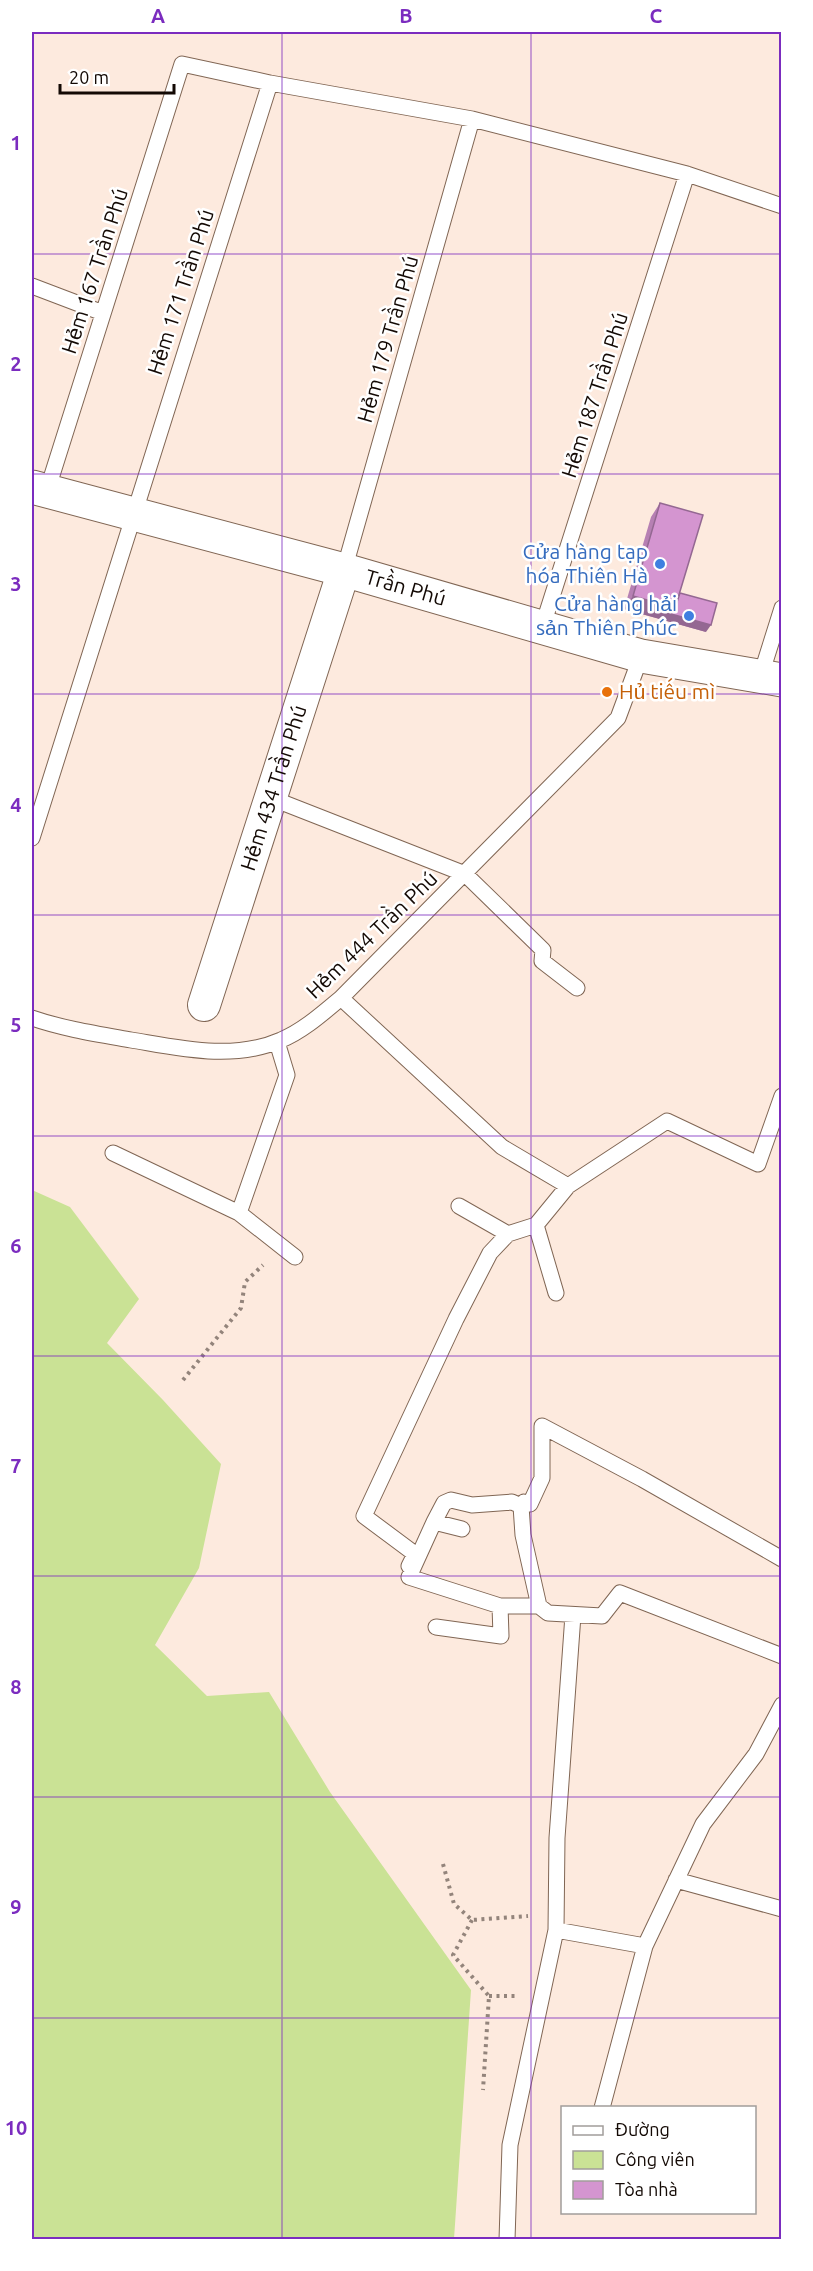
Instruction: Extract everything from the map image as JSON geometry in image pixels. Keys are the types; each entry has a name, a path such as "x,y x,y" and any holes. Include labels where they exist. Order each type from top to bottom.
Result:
{"main road":[{"name":"Trần Phú","path":"39,489 344,570 641,656 771,679"}],"street":[{"name":"Hẻm 434 Trần Phú","path":"204,1005 344,570"}],"lane":[{"name":"Hẻm 167 Trần Phú","path":"39,489 103,313 182,64 270,83"},
{"path":"270,83 472,118 687,174 782,206"},
{"name":"Hẻm 171 Trần Phú","path":"32,838 270,83"},
{"name":"Hẻm 179 Trần Phú","path":"344,570 472,118"},
{"name":"Hẻm 187 Trần Phú","path":"542,628 687,174"},
{"path":"32,285 103,313"},
{"path":"771,679 782,608"},
{"name":"Hẻm 444 Trần Phú","path":"32,1018 61,1028 192,1050 219,1051 249,1049 277,1041 314,1020 341,998 618,718 641,656"},
{"path":"271,798 465,874 543,950 542,961 577,987"},
{"path":"341,998 502,1147 568,1186"},
{"path":"239,1213 286,1075 277,1041"},
{"path":"404,1576 414,1554 364,1516 460,1310 490,1253 508,1234 536,1225 568,1186 667,1121 758,1164 782,1096"},
{"path":"113,1153 239,1213 295,1257"},
{"path":"459,1206 508,1234"},
{"path":"536,1225 556,1293"},
{"path":"521,1506 524,1502 530,1504 542,1478 542,1426 642,1479 782,1559"},
{"path":"521,1506 512,1502 472,1505 452,1500 444,1503 409,1577 500,1606 539,1606 548,1613 573,1615 602,1616 620,1593 782,1656"},
{"path":"521,1506 523,1535 539,1606"},
{"path":"434,1522 462,1529"},
{"path":"436,1627 501,1636 500,1606"},
{"path":"507,2240 510,2145 556,1930 557,1838 573,1615"},
{"path":"603,2106 645,1946 703,1824 756,1754 782,1705"},
{"path":"676,1880 782,1909"},
{"path":"556,1930 645,1946"}],"path":[{"path":"183,1380 241,1308 245,1282 271,1257 275,1241"},
{"path":"443,1864 454,1904 472,1920 556,1914"},
{"path":"472,1920 453,1954 489,1996 483,2090"}],"green space":[{"path":"32,1190 70,1207 139,1299 107,1343 221,1464 199,1568 155,1645 207,1696 269,1692 330,1792 471,1990 454,2239 32,2239"}],"building":[{"name":"Cửa hàng tạp hóa Thiên Hà","path":"660,503 703,515 675,608 633,596"},
{"path":"680,593 717,603 711,625 671,614"}],"place":[{"name":"Cửa hàng tạp hóa Thiên Hà","path":"660,564"},
{"name":"Cửa hàng hải sản Thiên Phúc","path":"689,616"},
{"name":"Hủ tiếu mì","path":"607,692"}]}
